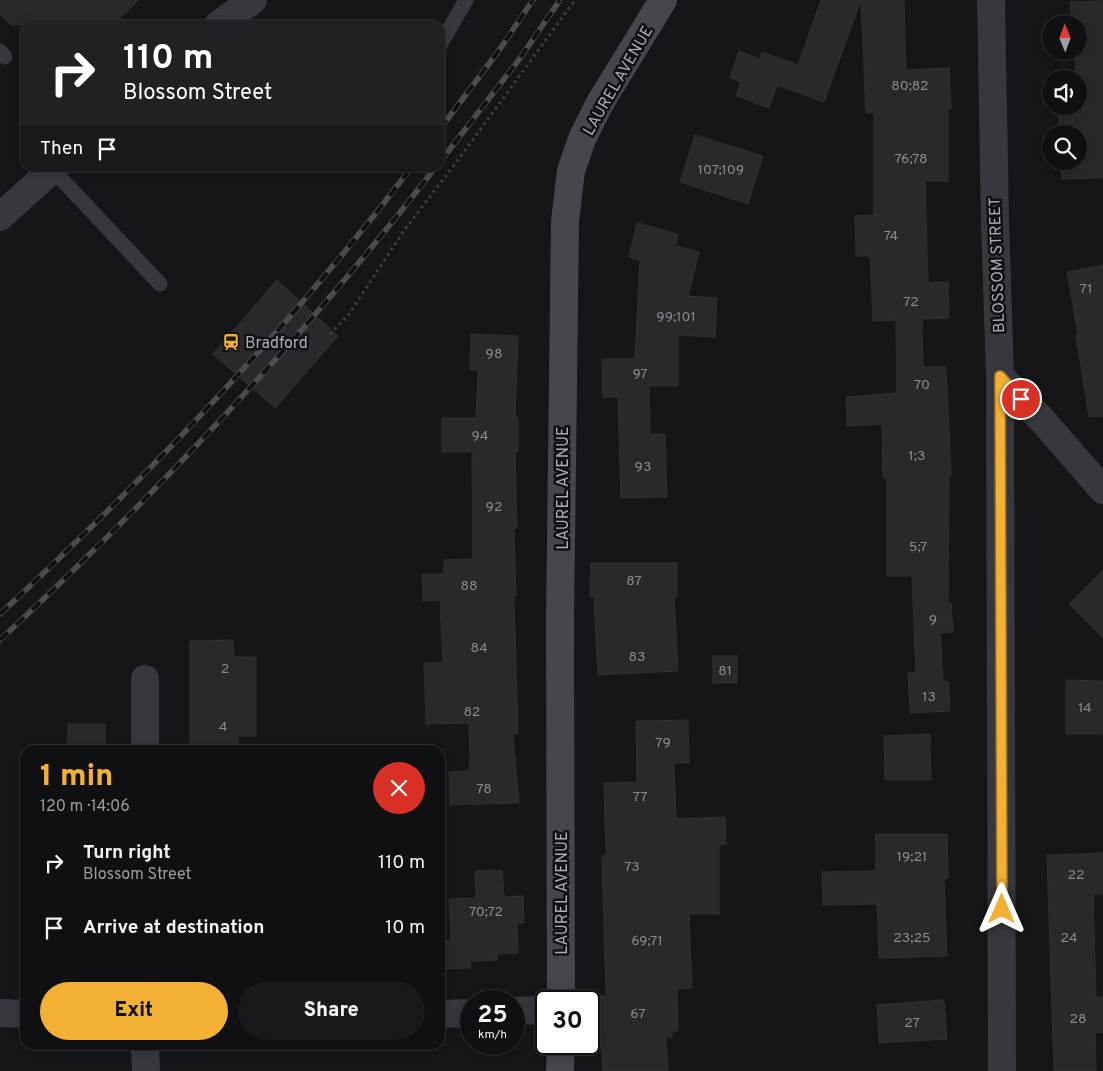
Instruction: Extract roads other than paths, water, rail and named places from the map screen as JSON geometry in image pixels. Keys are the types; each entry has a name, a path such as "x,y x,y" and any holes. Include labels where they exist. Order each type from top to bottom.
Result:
{"main road":[{"name":"LAUREL AVENUE","path":"561,990 560,623 565,221 571,171 582,139 600,104 663,0"},
{"path":"560,1071 561,1055"}],"street":[{"path":"225,20 253,0"},
{"name":"BLOSSOM STREET","path":"991,0 1000,376 1002,1071"},
{"path":"0,217 49,172"},
{"path":"1000,376 1043,421 1103,490"},
{"path":"145,679 145,745"},
{"path":"0,1013 20,1014"},
{"path":"445,1014 460,1013"},
{"path":"145,1050 146,1071"}],"lane":[{"path":"445,37 466,0"},
{"path":"57,172 160,284"}],"railway":[{"path":"445,122 500,49 533,0"},
{"path":"445,156 518,61 560,0"},
{"path":"0,614 110,509 215,400 316,286 408,172"},
{"path":"0,640 116,528 227,413 334,293 432,172"}],"place":[{"name":"Bradford","path":"231,342"}]}
